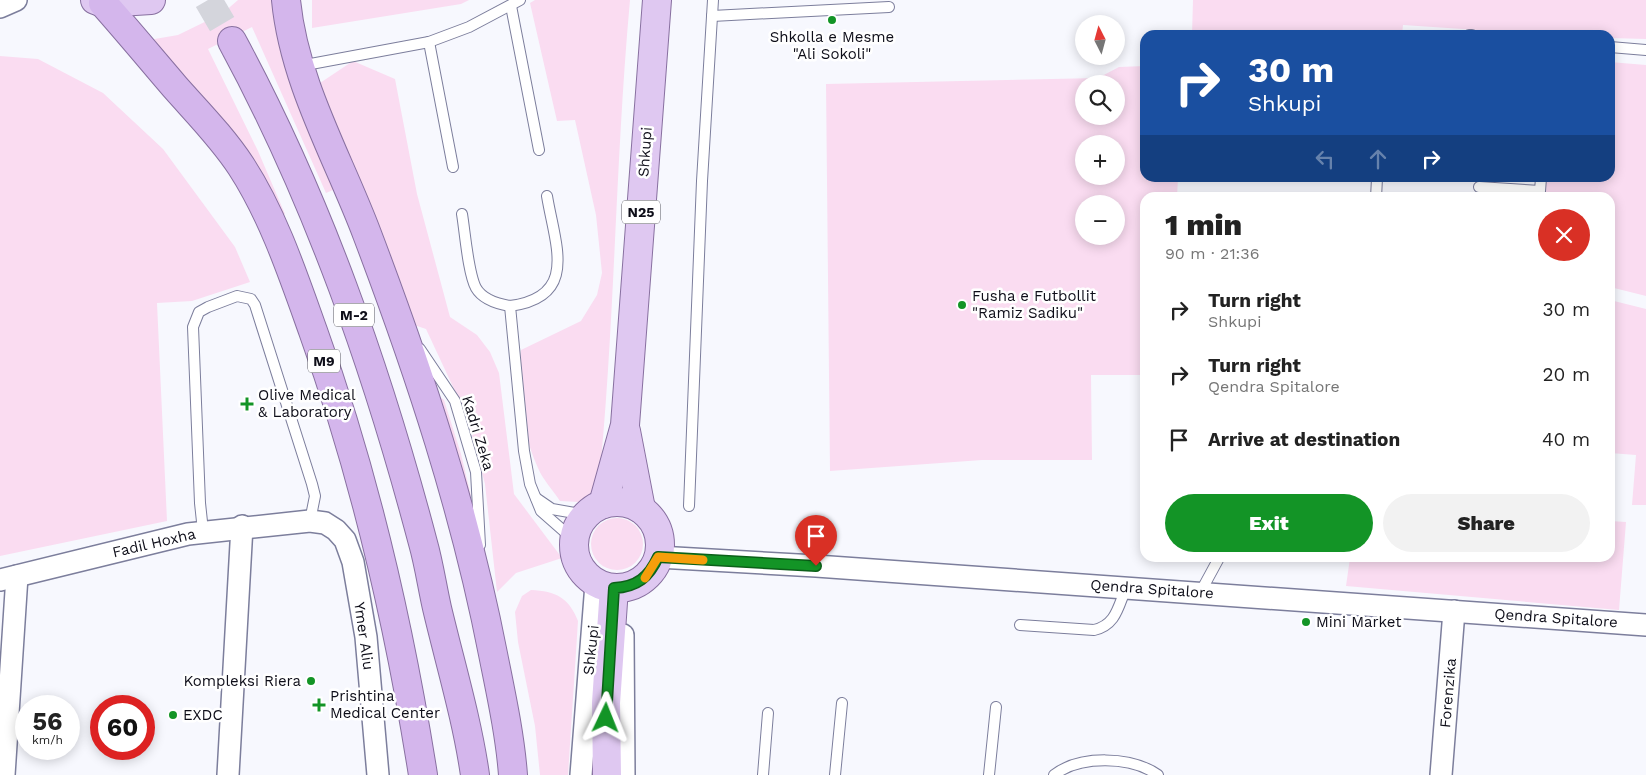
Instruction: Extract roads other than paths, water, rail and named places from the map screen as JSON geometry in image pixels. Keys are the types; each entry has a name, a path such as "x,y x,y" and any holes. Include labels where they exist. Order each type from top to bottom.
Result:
{"highway":[{"path":"286,0 288,22 300,66 323,132 362,218 401,323 455,494 483,596 513,775"},
{"name":"M9","path":"99,1 214,129 242,167 263,207 280,246 338,399 358,467 393,611 423,775"},
{"name":"M-2","path":"232,41 264,100 308,196 341,278 371,363 424,545 475,775"},
{"name":"M-2","path":"436,604 458,775"}],"main road":[{"path":"99,1 152,0"},
{"name":"Shkupi","path":"657,0 625,424 640,509 649,516 659,535 658,557"},
{"name":"Shkupi","path":"574,540 578,526 595,509 625,424"},
{"path":"595,509 623,502 640,509"},
{"path":"574,540 574,549 579,566 611,587 646,577 658,557"},
{"name":"Shkupi","path":"607,775 606,703 611,587"}],"street":[{"path":"0,7 16,0"},
{"name":"Fadil Hoxha","path":"8,578 203,531 310,521"},
{"name":"Ymer Aliu","path":"310,521 324,523 336,530 345,540 353,562 366,637 378,775"},
{"path":"228,775 242,526"},
{"name":"Qendra Spitalore","path":"658,557 1454,610 1646,626"},
{"path":"4,775 8,578"},
{"name":"Shkupi","path":"581,775 611,587"},
{"name":"Shkupi","path":"611,587 624,775"},
{"name":"Forenzika","path":"1441,775 1454,610"}],"lane":[{"path":"689,506 701,191 713,0"},
{"path":"300,66 430,42 469,27 515,3 539,150"},
{"path":"712,16 889,7"},
{"path":"430,42 453,166"},
{"path":"1615,47 1646,50"},
{"path":"1478,187 1540,191 1541,182"},
{"path":"462,214 476,288 492,301 510,306 538,300 557,279 558,264 547,196"},
{"path":"203,531 200,503 193,328 199,312 204,308 237,296 251,299 255,305 312,484 315,496 310,521"},
{"path":"510,306 524,451 535,498 542,511 574,540"},
{"path":"535,498 552,509 595,509"},
{"path":"1200,593 1217,562"},
{"path":"1020,625 1094,630 1102,628 1111,623 1126,588"},
{"path":"835,775 842,703"},
{"path":"989,775 996,706"},
{"path":"763,775 768,714"},
{"path":"1054,775 1067,766 1084,762 1104,761 1139,765 1158,775"}],"tunnel":[{"path":"208,0 232,41"}],"place":[{"name":"Shkolla e Mesme \"Ali Sokoli\"","path":"832,20"},
{"name":"Fusha e Futbollit \"Ramiz Sadiku\"","path":"962,305"},
{"name":"Olive Medical & Laboratory","path":"247,404"},
{"name":"Mini Market","path":"1306,622"},
{"name":"Kompleksi Riera","path":"311,681"},
{"name":"Prishtina Medical Center","path":"319,705"},
{"name":"EXDC","path":"173,715"}]}
